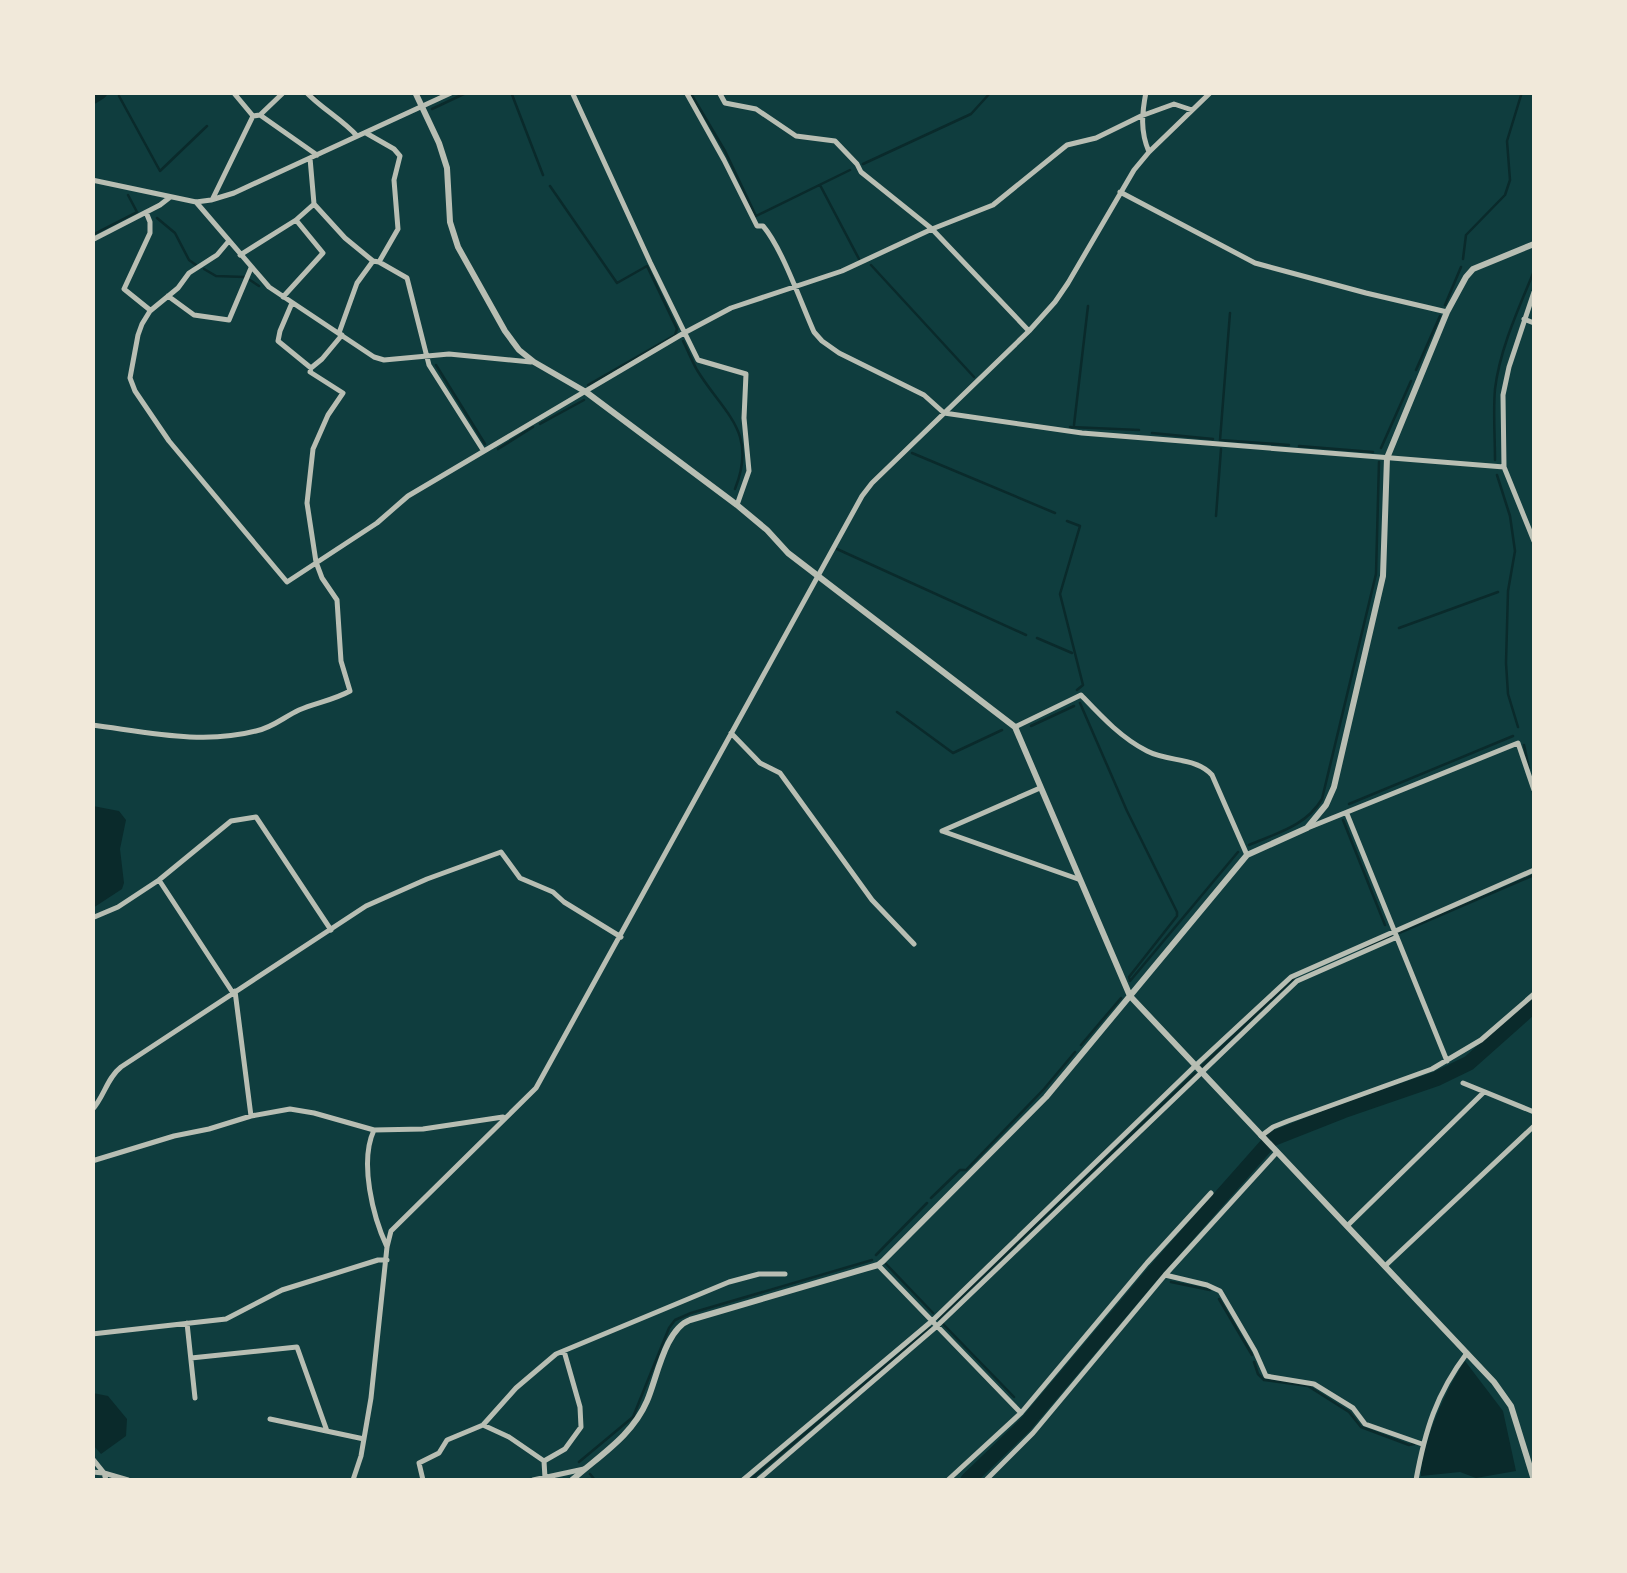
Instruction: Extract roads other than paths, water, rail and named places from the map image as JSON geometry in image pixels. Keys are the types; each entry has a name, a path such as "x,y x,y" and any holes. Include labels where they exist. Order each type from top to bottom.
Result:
{"street":[{"path":"233,92 257,116 313,156"},
{"path":"211,200 257,116 284,92"},
{"path":"306,92 357,136"},
{"path":"414,92 447,168 450,222 458,247 519,350 586,392 737,505 768,530 788,554 1014,727 1130,996 1494,1382 1510,1406 1534,1480"},
{"path":"92,180 169,198 211,200 454,92"},
{"path":"572,92 698,360 746,374 744,418 749,471 737,505"},
{"path":"686,92 756,226 763,226 776,245 814,332 839,353 924,395 944,412 1082,433 1504,467"},
{"path":"719,92 726,103 756,110 796,136 835,141 861,172 932,229 1029,331"},
{"path":"1146,92 1141,116 1149,152"},
{"path":"352,1480 361,1456 371,1398 391,1231 536,1088 852,513 872,484 1029,331 1068,284 1120,192 1149,152 1210,92"},
{"path":"228,242 217,256 189,273 178,288 150,311 138,336 130,378 147,411 180,456 287,582 377,523 408,496 731,308 842,271 993,205 1067,145 1111,132 1174,104 1192,110"},
{"path":"311,368 322,360 340,334 357,283 398,229 394,180 400,156 366,134"},
{"path":"313,156 314,204 345,238 376,262 407,278 429,366 483,451"},
{"path":"1120,192 1258,264 1447,312"},
{"path":"92,240 169,198"},
{"path":"196,202 269,287 374,357 384,360 448,354 534,362"},
{"path":"240,255 314,204"},
{"path":"146,212 150,234 124,289 150,311"},
{"path":"283,296 323,253 296,220"},
{"path":"1308,828 1334,787 1384,576 1387,458 1447,312 1466,276 1473,268 1534,244"},
{"path":"168,296 194,315 229,320 251,268"},
{"path":"1534,292 1505,380 1504,467 1534,541"},
{"path":"92,725 205,738 227,736 271,726 350,691 341,661 337,600 317,564 307,503 313,449 343,392 310,372 311,368 278,342 292,304"},
{"path":"1524,319 1534,323"},
{"path":"1014,727 1081,695 1102,718 1147,751 1206,768 1247,855"},
{"path":"731,733 760,762 780,773 872,900 914,944"},
{"path":"572,1480 638,1420 673,1334 682,1323 878,1265 1046,1097 1247,855 1518,743 1534,790"},
{"path":"1040,788 942,831 1078,879"},
{"path":"1346,812 1447,1061"},
{"path":"92,918 118,907 158,880 224,824 256,817 331,930"},
{"path":"92,1110 113,1074 366,906 501,852 520,878 553,892 621,938"},
{"path":"758,1480 937,1326 1297,982 1534,870"},
{"path":"158,880 234,992 251,1116"},
{"path":"744,1480 932,1320 1291,977 1396,934"},
{"path":"1263,1137 1273,1127 1432,1069 1481,1040 1534,994"},
{"path":"1463,1083 1534,1112"},
{"path":"1347,1226 1484,1092"},
{"path":"92,1161 251,1116 290,1110 374,1130 423,1129 506,1116"},
{"path":"1386,1266 1534,1126"},
{"path":"374,1130 368,1157 369,1179 376,1218 387,1247"},
{"path":"986,1480 1033,1433 1276,1151"},
{"path":"948,1480 1020,1414 1211,1193"},
{"path":"92,1334 226,1319 282,1290 386,1260"},
{"path":"878,1265 1020,1414"},
{"path":"423,1480 419,1463 438,1453 452,1437 483,1425 556,1354 729,1282 759,1274 785,1274"},
{"path":"1166,1276 1220,1291 1266,1376 1314,1384 1353,1408 1365,1424 1422,1444"},
{"path":"186,1323 195,1398"},
{"path":"191,1358 297,1346 327,1431"},
{"path":"544,1462 565,1448 581,1427 580,1407 564,1350"},
{"path":"1416,1480 1422,1444 1450,1376 1468,1354"},
{"path":"270,1418 364,1439"},
{"path":"483,1425 544,1462"},
{"path":"92,1458 105,1477"},
{"path":"544,1462 545,1478"},
{"path":"533,1480 582,1471"},
{"path":"582,1471 587,1480"},
{"path":"92,1472 128,1480"}],"water":[{"path":"93,806 119,811 126,820 120,849 122,889 93,908"},
{"path":"1465,1361 1503,1411 1516,1471 1476,1478 1460,1472 1421,1476 1436,1416"},
{"path":"93,1393 108,1396 127,1419 126,1436 101,1454 93,1445"}],"waterway":[{"path":"92,97 100,92"},
{"path":"311,92 319,102"},
{"path":"432,109 468,92"},
{"path":"511,92 543,175"},
{"path":"690,92 725,151 756,216 850,170"},
{"path":"863,164 971,114 991,92"},
{"path":"1463,259 1466,235 1505,195 1510,180 1507,141 1522,92"},
{"path":"119,96 160,171 207,126"},
{"path":"820,185 859,259"},
{"path":"550,186 617,283 647,266 677,329 675,335 588,385"},
{"path":"92,235 137,212 128,195"},
{"path":"157,218 175,233 189,260 196,265"},
{"path":"871,265 974,377"},
{"path":"1445,305 1461,267"},
{"path":"204,269 216,276 244,277"},
{"path":"1495,460 1497,374 1534,271"},
{"path":"250,280 259,286"},
{"path":"1074,425 1088,306"},
{"path":"1230,313 1220,440 1289,445"},
{"path":"1416,370 1440,316"},
{"path":"683,341 740,437 743,452 735,489"},
{"path":"436,365 485,444"},
{"path":"1381,448 1411,381"},
{"path":"540,424 584,400"},
{"path":"498,449 533,427"},
{"path":"1070,427 1139,430"},
{"path":"1152,433 1213,439"},
{"path":"1299,446 1373,452"},
{"path":"1216,516 1221,449"},
{"path":"912,453 1055,513"},
{"path":"1249,845 1299,822 1322,799 1376,574 1379,462"},
{"path":"1497,475 1510,516 1515,551 1508,591 1506,663 1508,694 1518,727"},
{"path":"1067,521 1080,526 1060,594 1083,685 1077,690"},
{"path":"837,549 1026,635"},
{"path":"1399,628 1498,592"},
{"path":"1037,638 1072,653"},
{"path":"1080,703 1177,912 1129,977 1130,981"},
{"path":"1031,726 1074,706"},
{"path":"897,712 953,753 1002,730"},
{"path":"1349,804 1513,736"},
{"path":"1524,745 1529,768"},
{"path":"1343,820 1385,925"},
{"path":"1130,981 1238,852"},
{"path":"1399,933 1534,875"},
{"path":"1364,947 1391,936"},
{"path":"1202,1066 1293,979"},
{"path":"1081,1045 1121,998"},
{"path":"968,1480 1025,1425 1272,1139 1436,1079 1469,1063 1534,1005"},
{"path":"931,1198 960,1170 966,1170 1075,1052"},
{"path":"938,1319 1195,1073"},
{"path":"876,1255 927,1203"},
{"path":"579,1462 633,1417 675,1320 872,1260"},
{"path":"886,1264 933,1313"},
{"path":"1156,1270 1160,1273"},
{"path":"1171,1282 1210,1290"},
{"path":"1219,1299 1252,1355"},
{"path":"943,1324 1014,1397"},
{"path":"750,1480 930,1328"},
{"path":"1254,1362 1264,1380 1308,1386 1349,1412 1361,1427 1414,1444"},
{"path":"1029,1412 1032,1416"},
{"path":"590,1474 595,1480"}]}
